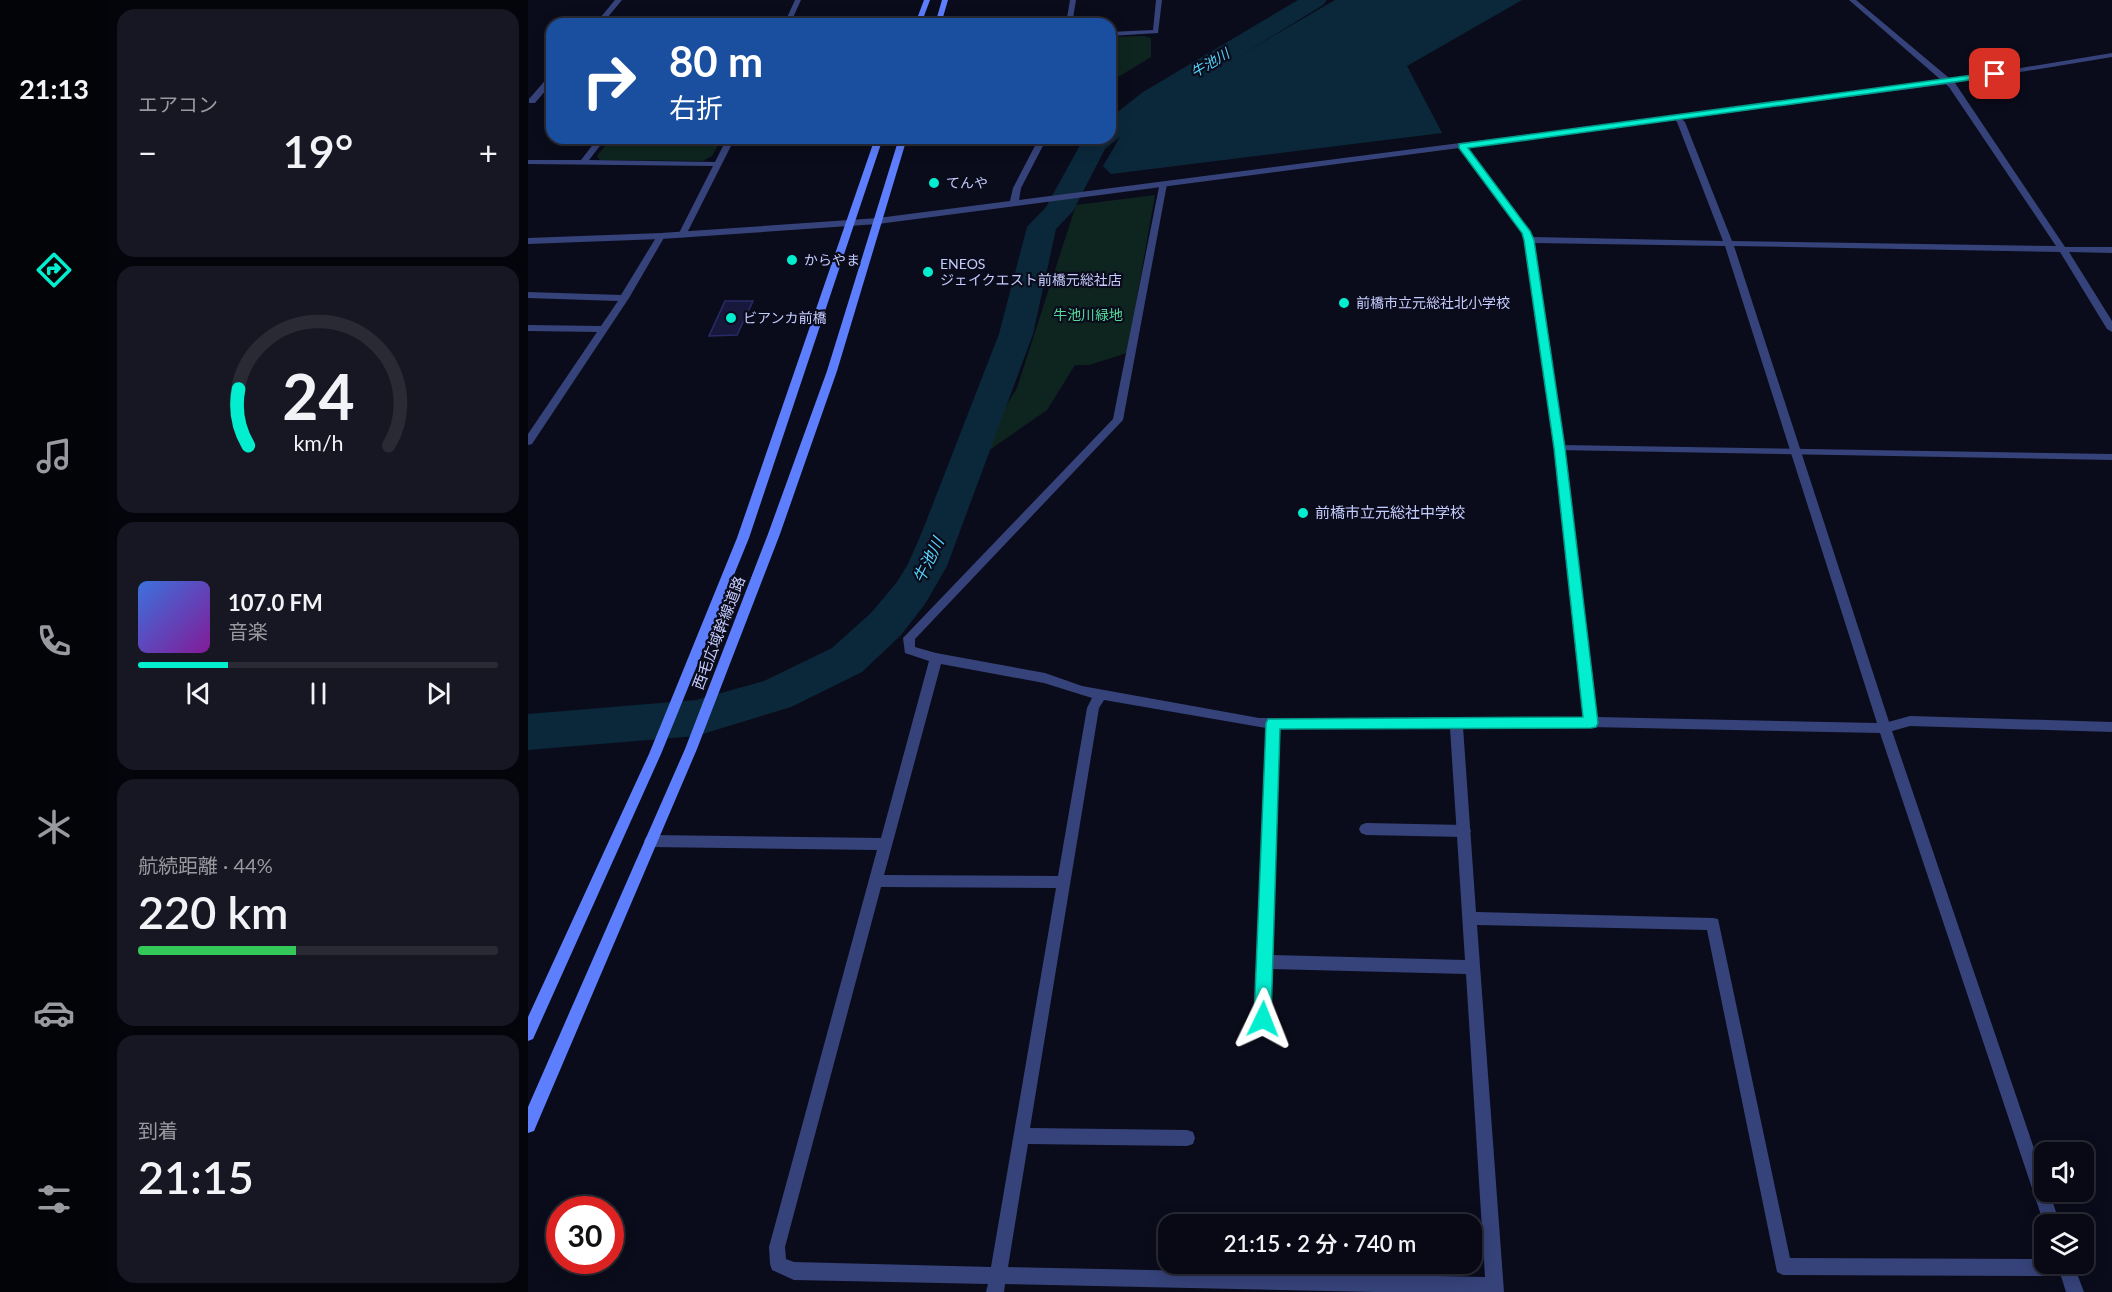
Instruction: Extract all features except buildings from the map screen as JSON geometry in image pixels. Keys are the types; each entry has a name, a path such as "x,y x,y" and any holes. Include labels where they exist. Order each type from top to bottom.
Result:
{"main road":[{"path":"920,18 927,0"},
{"path":"940,18 945,0"},
{"name":"西毛広域幹線道路","path":"528,1034 655,754 743,538 877,144"},
{"name":"西毛広域幹線道路","path":"528,1125 691,749 774,534 832,370 901,144"}],"street":[{"path":"603,18 619,0"},
{"path":"790,18 798,0"},
{"path":"1070,18 1073,0"},
{"path":"1116,34 1156,32 1159,0"},
{"path":"1852,0 1948,82 2062,250 2112,329"},
{"path":"528,241 682,235 878,220 1948,82 2112,55"},
{"path":"532,101 546,85"},
{"path":"1677,117 1681,122 1728,242 1885,728 2049,1214"},
{"path":"584,162 598,144"},
{"path":"682,235 728,144"},
{"path":"1014,204 1017,188 1040,144"},
{"path":"1462,146 1527,233 1529,240 1560,448 1591,723"},
{"path":"528,162 719,164"},
{"path":"1162,184 1118,420 909,638 909,650 936,658 1045,678 1082,691 1259,723 1591,723 1885,728 1910,721 2112,727"},
{"path":"528,442 624,298 661,236"},
{"path":"1529,240 2112,250"},
{"path":"528,295 624,298"},
{"path":"528,328 603,329"},
{"path":"1560,448 2112,457"},
{"path":"936,658 777,1247 778,1264 794,1271 998,1274 1495,1289 1456,722"},
{"path":"995,1292 1093,708 1101,694"},
{"path":"1263,1019 1273,723"},
{"path":"1366,829 1464,831"},
{"path":"651,841 887,844"},
{"path":"876,881 1064,882"},
{"path":"1468,918 1713,924 1783,1266 2034,1266"},
{"path":"1264,962 1472,967"},
{"path":"1021,1136 1187,1138"},
{"path":"2069,1274 2075,1292"}],"green space":[{"path":"1116,37 1151,38 1151,57 1116,78"},
{"path":"606,144 719,144 712,156 703,161 600,160 597,156"},
{"name":"牛池川緑地","path":"1155,195 1127,353 1089,365 1075,365 1047,410 991,449 984,447 988,435 1017,388 1076,205"}],"water":[{"path":"1335,0 1522,0 1407,66 1442,133 1111,174 1103,166 1123,132 1163,100"}],"waterway":[{"name":"牛池川","path":"1116,127 1152,98 1315,0"},
{"name":"牛池川","path":"528,732 696,718 776,695 847,660 886,624 911,593 927,566 941,532 1016,334 1042,227 1058,211 1094,144"}],"place":[{"name":"てんや","path":"934,183"},
{"name":"からやま","path":"792,260"},
{"name":"ENEOS ジェイクエスト前橋元総社店","path":"928,272"},
{"name":"前橋市立元総社北小学校","path":"1344,303"},
{"name":"ビアンカ前橋","path":"731,318"},
{"name":"前橋市立元総社中学校","path":"1303,513"}],"route":[{"path":"1263,1019 1273,723 1591,723 1560,448 1529,240 1527,233 1462,146 1995,74"}]}
